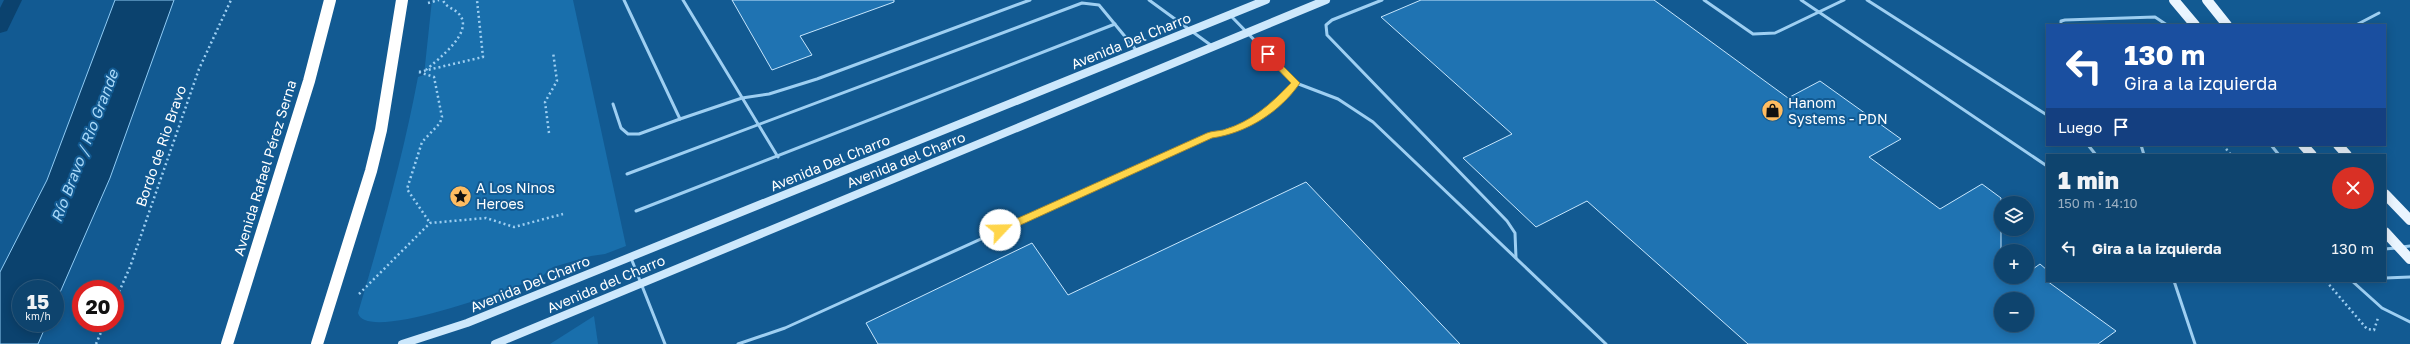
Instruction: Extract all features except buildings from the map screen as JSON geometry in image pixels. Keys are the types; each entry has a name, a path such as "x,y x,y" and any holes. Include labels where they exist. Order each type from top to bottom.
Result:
{"highway":[{"name":"Avenida Rafael Pérez Serna","path":"223,344 229,338 309,81 330,0"},
{"path":"317,344 373,164 381,130 402,0"}],"main road":[{"path":"2174,0 2195,24"},
{"path":"2207,0 2227,24"},
{"path":"2304,146 2311,154"},
{"path":"2339,146 2347,154"},
{"path":"2386,195 2410,220"},
{"path":"2386,233 2410,259"}],"street":[{"name":"Avenida Del Charro","path":"402,344 467,323 1266,0"},
{"name":"Avenida del Charro","path":"495,344 1326,0"}],"lane":[{"path":"624,0 680,119"},
{"path":"684,0 778,157"},
{"path":"613,104 621,128 628,134 639,134 742,98 769,94 817,79 1030,0"},
{"path":"1148,0 1214,47"},
{"path":"1382,0 1332,20 1326,25 1327,35 1507,221 1515,233 1516,258"},
{"path":"1704,0 1748,31 1758,35 1775,33 1844,0"},
{"path":"1801,0 2046,165"},
{"path":"1867,0 2046,114"},
{"path":"627,174 1082,3 1088,2 1099,5 1138,52"},
{"path":"2358,24 2379,13"},
{"path":"1229,15 1296,83 1338,99 1373,122 1606,344"},
{"path":"2061,24 2061,21 2065,20 2155,17 2166,24"},
{"path":"636,211 778,157 1115,24"},
{"path":"738,344 756,340 787,328 831,306 1210,135 1224,133 1257,120 1278,102 1296,83"},
{"path":"2089,146 2095,154"},
{"path":"2271,146 2278,154"},
{"path":"2386,249 2410,246"},
{"path":"631,257 665,344"},
{"path":"2386,278 2410,278"},
{"path":"2174,282 2195,344"},
{"path":"2353,282 2382,308 2410,322"}],"path":[{"name":"Bordo de Rio Bravo","path":"124,281 199,69 231,0"},
{"path":"428,3 439,0"},
{"path":"426,70 455,42 464,28 463,21 459,14 446,7 443,0"},
{"path":"430,223 407,189 422,142 440,124 442,117 434,77 419,72 483,56 477,0"},
{"path":"549,133 545,102 557,81 553,52"},
{"path":"2224,146 2230,154"},
{"path":"359,294 430,223 486,218 514,226 562,214"},
{"path":"2327,282 2371,332"},
{"path":"96,344 101,332"}],"shaded area":[{"path":"432,0 573,0 626,246 605,254 591,256 553,267 541,277 473,301 442,310 412,318 386,322 367,321 358,313 406,137 418,77 424,75"},
{"path":"594,316 598,344 550,344"}],"water":[{"name":"Río Bravo / Rio Grande","path":"115,0 174,0 110,178 64,283 64,280 12,280 12,332 43,332 38,344 0,344 0,272 47,180"}],"waterway":[{"path":"0,27 13,0"}],"place":[{"name":"Hanom Systems - PDN","path":"1773,111"},
{"name":"A Los Ninos Heroes","path":"461,196"}],"route":[{"path":"1000,230 1210,135 1224,133 1257,120 1278,102 1296,83 1268,54"}]}
